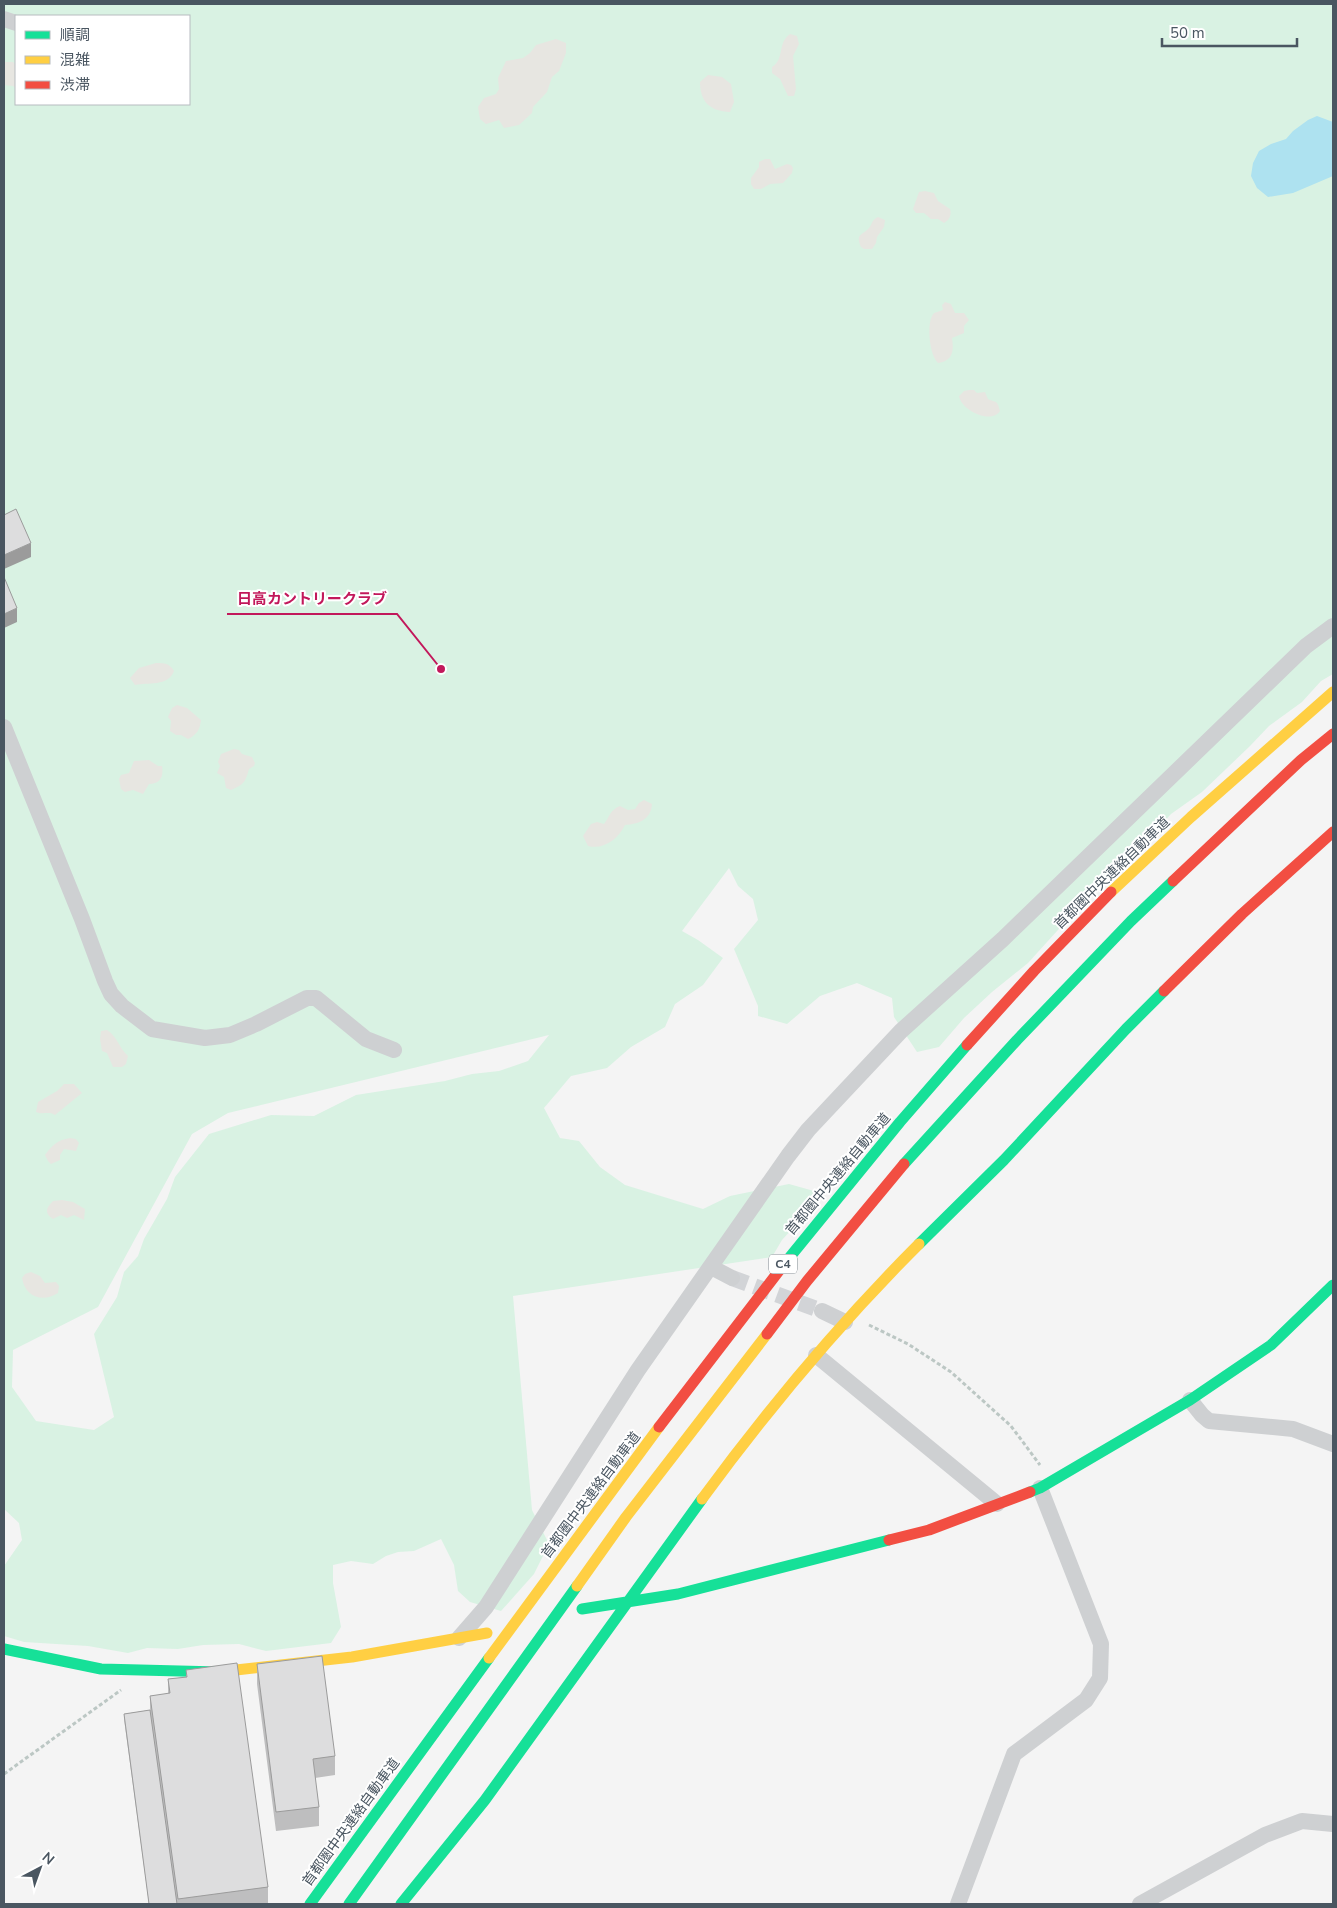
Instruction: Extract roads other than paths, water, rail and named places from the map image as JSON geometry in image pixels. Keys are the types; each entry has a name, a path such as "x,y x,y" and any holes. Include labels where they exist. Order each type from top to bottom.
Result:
{"main road":[{"name":"首都圏中央連絡自動車道","path":"310,1904 606,1499 785,1262 886,1139 993,1016 1106,896 1227,784 1333,692"},
{"name":"C4","path":"349,1904 626,1517 807,1281 901,1168 1017,1040 1131,921 1301,760 1333,734"},
{"path":"401,1904 484,1800 630,1602 671,1541 719,1476 816,1355 891,1272 1004,1160 1126,1029 1242,914 1333,832"},
{"path":"582,1609 678,1594 930,1530 1046,1484 1190,1400 1271,1345 1333,1285"},
{"path":"4,1649 101,1669 219,1672 352,1657 487,1633"}],"street":[{"path":"459,1638 486,1607 638,1370 808,1130 901,1032 1003,939 1306,646 1333,626"},
{"path":"4,727 105,981 112,994 122,1006 152,1029 205,1038 230,1035 307,998 316,998 366,1039 394,1050"},
{"path":"711,1267 732,1278"},
{"path":"822,1311 848,1319"},
{"path":"816,1355 997,1504"},
{"path":"1190,1400 1209,1421 1293,1429 1333,1444"},
{"path":"958,1904 1014,1754 1086,1700 1100,1678 1101,1644 1046,1484"},
{"path":"1140,1904 1265,1835 1302,1820 1333,1824"}],"water":[{"path":"1317,116 1333,122 1333,176 1293,193 1268,197 1257,188 1251,176 1253,163 1259,151 1271,144 1286,139 1293,131"}],"tunnel":[{"path":"732,1278 822,1311"}],"place":[{"name":"日高カントリークラブ","path":"441,669"}]}
